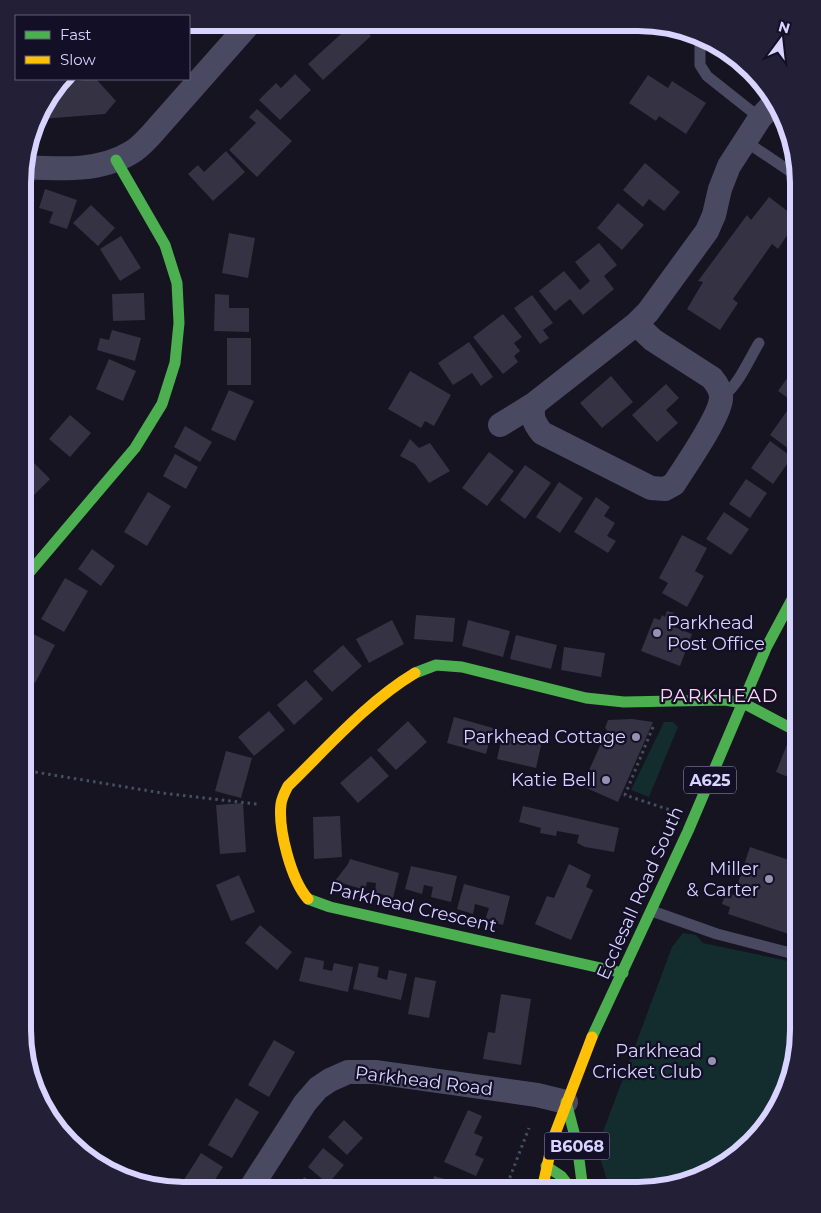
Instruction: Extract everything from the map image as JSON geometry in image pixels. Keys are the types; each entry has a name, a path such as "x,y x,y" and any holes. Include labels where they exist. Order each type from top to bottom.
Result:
{"street":[{"path":"33,167 69,169 96,166 116,160 134,151 150,136 243,31"},
{"path":"500,425 534,404 636,324 648,312 707,231 714,215 720,188 729,166 767,111"},
{"path":"31,571 135,448 162,404 175,363 179,323 177,283 165,245 116,160"},
{"path":"534,404 532,414 535,424 542,433 651,488 665,489 674,484 715,417 721,398 719,387 712,378 653,340 636,324"},
{"name":"Ecclesall Road South","path":"543,1182 546,1166 566,1102 586,1049 651,911 744,703 773,633 790,603"},
{"name":"Parkhead Crescent","path":"623,972 330,907 308,900 294,875 281,809 282,796 288,786 374,702 410,676 436,665 462,667 586,698 624,702 725,700 744,703"},
{"path":"744,703 789,727"},
{"name":"Parkhead Road","path":"254,1182 305,1103 324,1084 348,1072 384,1074 537,1095 566,1102"},
{"name":"B6068","path":"566,1102 577,1144 582,1182"},
{"name":"B6068","path":"546,1166 556,1170 568,1182"}],"lane":[{"path":"700,45 700,65 707,76 767,111"},
{"path":"745,141 789,170"},
{"path":"721,398 734,385 759,343"},
{"path":"651,911 717,934 789,953"}],"path":[{"path":"664,701 625,795 676,812"},
{"path":"31,771 162,793 242,801 281,809"},
{"path":"508,1182 530,1124"}],"green space":[{"path":"664,722 673,722 678,727 649,797 631,790"},
{"name":"Parkhead Cricket Club","path":"683,933 696,935 703,943 789,961 789,1040 787,1060 782,1079 764,1114 752,1130 722,1156 687,1174 668,1179 638,1182 608,1182 597,1148 672,947"}],"building":[{"path":"344,31 366,31 371,36 323,80 308,64"},
{"path":"295,74 311,90 280,120 259,100 276,83 281,88"},
{"path":"648,75 668,88 672,81 706,103 686,134 659,116 656,121 629,103"},
{"path":"97,80 116,101 105,114 46,119 70,82"},
{"path":"257,109 292,141 257,177 229,150 256,123 249,117"},
{"path":"226,151 245,172 213,201 188,174 198,165 204,172"},
{"path":"645,163 680,192 664,211 649,199 643,207 623,190"},
{"path":"45,189 77,200 67,229 49,223 53,212 39,208"},
{"path":"769,197 790,213 790,231 778,249 772,244 733,299 738,303 720,330 687,309 703,282 698,281 747,215 751,220"},
{"path":"618,203 644,225 622,250 597,228"},
{"path":"91,205 115,228 98,246 73,223"},
{"path":"229,233 255,238 248,278 222,273"},
{"path":"121,236 141,268 120,281 100,249"},
{"path":"599,243 617,265 604,276 614,289 583,315 570,299 555,311 539,291 564,271 580,290 590,281 575,262"},
{"path":"144,293 145,320 113,321 112,294"},
{"path":"215,294 229,295 229,308 249,308 249,332 214,331"},
{"path":"532,295 553,323 543,330 549,338 540,344 514,308"},
{"path":"503,314 522,337 514,343 520,351 514,356 518,362 503,374 473,337"},
{"path":"112,330 141,338 135,361 97,350 100,338 109,340"},
{"path":"227,338 251,338 251,385 227,385"},
{"path":"469,342 493,377 481,386 472,373 453,385 438,363"},
{"path":"109,359 136,371 123,401 96,389"},
{"path":"410,371 451,395 434,426 425,421 421,428 388,409"},
{"path":"790,375 790,399 778,391"},
{"path":"611,376 633,402 602,428 580,403"},
{"path":"666,384 679,398 666,410 678,423 657,442 632,415"},
{"path":"229,390 254,401 235,441 211,430"},
{"path":"789,408 789,449 770,435"},
{"path":"70,415 91,433 70,457 49,439"},
{"path":"185,426 212,442 200,462 174,447"},
{"path":"410,439 419,448 430,443 450,471 429,483 415,464 400,456"},
{"path":"770,441 790,455 790,460 773,484 751,468"},
{"path":"489,452 514,471 487,506 462,488"},
{"path":"175,454 198,467 186,489 163,476"},
{"path":"31,460 50,479 33,496 31,494"},
{"path":"525,465 551,483 525,519 500,500"},
{"path":"746,479 767,493 750,518 729,504"},
{"path":"559,482 583,498 560,533 536,517"},
{"path":"148,492 171,506 147,546 124,532"},
{"path":"596,497 610,507 604,516 615,523 607,536 616,541 608,553 574,532"},
{"path":"724,512 749,529 731,555 706,539"},
{"path":"682,535 707,548 695,571 704,576 687,607 662,593 668,583 659,578"},
{"path":"92,549 115,566 101,586 78,569"},
{"path":"65,578 88,591 64,632 41,619"},
{"path":"667,611 674,613 669,625 692,634 680,666 641,651 654,618 660,620 662,615 665,617"},
{"path":"416,615 455,618 453,642 414,639"},
{"path":"392,620 404,644 369,663 356,639"},
{"path":"468,620 510,631 503,657 462,646"},
{"path":"31,633 55,645 35,683 31,681"},
{"path":"516,635 557,645 551,669 510,659"},
{"path":"343,645 362,666 332,692 313,671"},
{"path":"564,647 605,653 601,677 561,670"},
{"path":"306,680 323,699 294,725 277,705"},
{"path":"269,711 285,730 254,756 238,737"},
{"path":"454,717 493,728 486,754 447,743"},
{"path":"632,719 653,722 618,802 582,786 607,730 605,728 608,720"},
{"path":"408,721 427,742 396,770 377,750"},
{"path":"503,732 542,741 536,768 497,759"},
{"path":"788,742 789,743 789,777 776,772"},
{"path":"226,751 252,758 241,798 215,791"},
{"path":"371,756 389,776 358,803 340,783"},
{"path":"243,803 246,852 220,854 216,805"},
{"path":"523,806 619,828 614,852 585,847 577,843 579,835 557,831 556,836 540,833 541,828 519,822"},
{"path":"340,816 342,857 314,859 313,817"},
{"name":"Miller & Carter","path":"750,847 789,860 789,934 728,914 730,907 722,904 726,892 734,895"},
{"path":"350,859 399,873 393,898 375,892 376,883 367,882 365,890 335,881"},
{"path":"569,864 591,875 586,887 593,890 571,940 535,924 547,896 554,898"},
{"path":"411,866 457,876 451,902 431,897 433,887 424,885 422,894 405,889"},
{"path":"239,875 255,912 231,921 216,885"},
{"path":"464,884 510,896 503,925 485,920 489,908 475,904 473,914 457,909"},
{"path":"260,925 292,952 277,970 245,943"},
{"path":"305,957 324,961 323,969 332,971 334,963 353,967 348,992 299,981"},
{"path":"359,963 379,967 377,977 387,980 389,970 407,974 401,1000 353,989"},
{"path":"415,977 436,981 429,1018 408,1014"},
{"path":"501,994 531,999 521,1065 483,1059 488,1032 495,1033"},
{"path":"274,1040 295,1052 269,1097 248,1085"},
{"path":"236,1098 259,1112 232,1158 208,1145"},
{"path":"468,1110 482,1116 474,1133 483,1137 475,1155 484,1159 476,1176 444,1162"},
{"path":"344,1120 363,1138 347,1155 328,1137"},
{"path":"323,1148 344,1165 330,1182 326,1182 308,1167"},
{"path":"201,1153 223,1167 213,1182 183,1182"},
{"path":"434,1176 456,1182 433,1182"},
{"path":"304,1177 312,1182 301,1182"}],"traffic: fast":[{"path":"31,571 135,448 162,404 175,363 179,323 177,283 165,245 116,160"},
{"path":"592,1037 688,831 766,648 790,604"},
{"path":"415,673 436,665 462,667 586,698 624,702 725,700 743,703 789,727"},
{"path":"308,899 330,907 623,973"},
{"path":"566,1102 577,1144 582,1182"},
{"path":"546,1166 561,1176 566,1182"}],"traffic: slow":[{"path":"308,899 296,880 287,854 281,814 281,801 285,792 288,786 364,711 415,673"},
{"path":"544,1182 553,1139 592,1037"}],"place":[{"name":"Parkhead Post Office","path":"657,633"},
{"name":"Parkhead Cottage","path":"636,737"},
{"name":"Katie Bell","path":"606,780"},
{"name":"Miller & Carter","path":"769,879"},
{"name":"Parkhead Cricket Club","path":"712,1061"}],"district":[{"name":"PARKHEAD","path":"719,695"}]}
